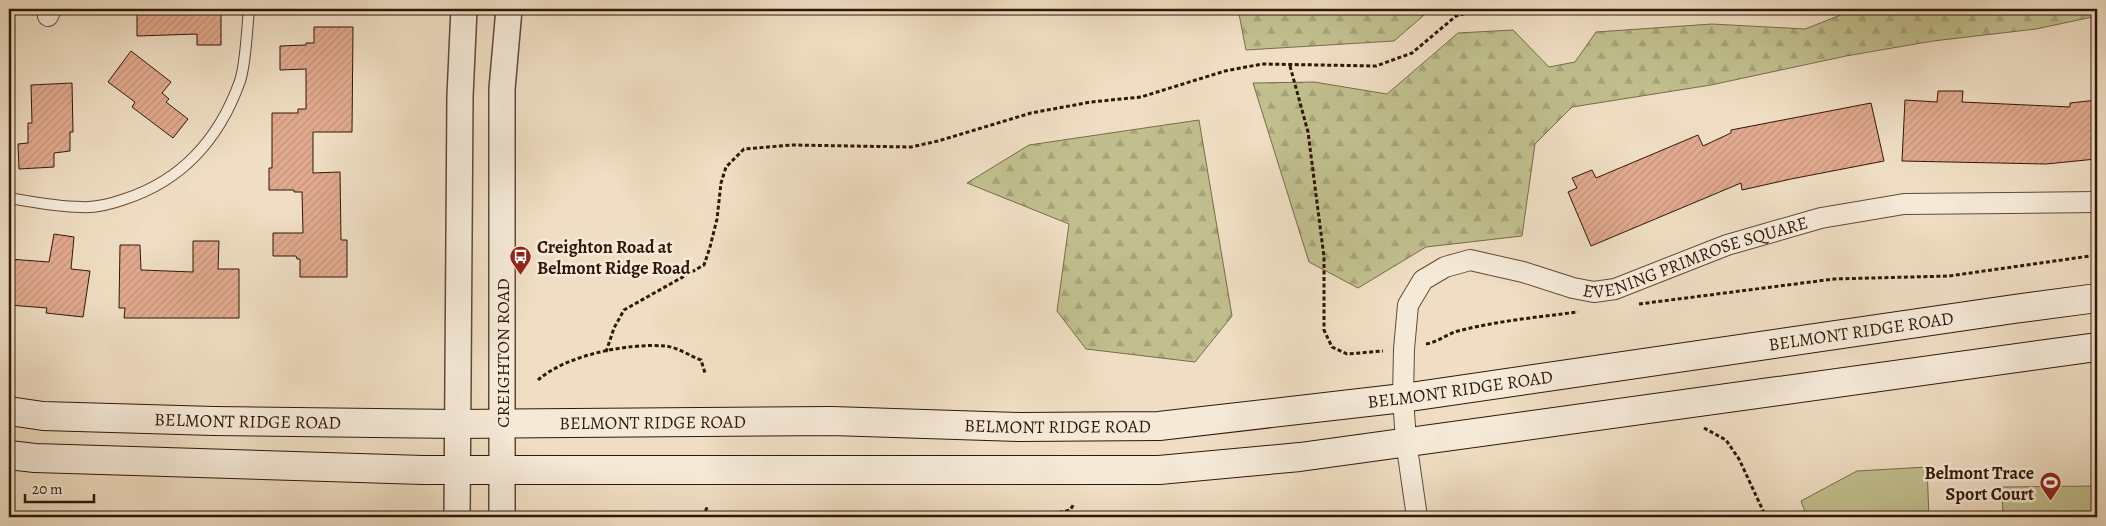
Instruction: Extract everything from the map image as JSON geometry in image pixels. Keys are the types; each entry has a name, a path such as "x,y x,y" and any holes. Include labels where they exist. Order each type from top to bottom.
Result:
{"main road":[{"name":"BELMONT RIDGE ROAD","path":"9,411 43,416 214,421 457,424 832,421 1020,427 1159,426 1403,398 2014,308 2097,298"},
{"path":"9,455 45,458 456,470 1159,470 1300,457 2097,346"}],"street":[{"path":"458,517 456,470 460,96 464,9"},
{"name":"CREIGHTON ROAD","path":"502,517 502,89 508,9"},
{"name":"EVENING PRIMROSE SQUARE","path":"1417,517 1406,441 1403,398 1408,305 1422,280 1445,267 1470,260 1523,272 1573,288 1594,292 1615,289 1727,245 1821,218 1904,204 2097,202"}],"lane":[{"path":"9,198 81,208 108,204 144,193 171,178 210,140 225,115 241,79 249,9"}],"path":[{"path":"606,352 614,328 624,310 704,265 717,219 720,183 726,167 744,149 792,145 911,146 938,141 1031,113 1091,102 1141,97 1225,71 1262,64 1376,66 1412,53 1456,16 1482,9"},
{"path":"538,380 549,371 571,360 636,346 666,346 701,360 705,373"},
{"path":"1701,426 1726,440 1739,459 1766,517"},
{"path":"1040,517 1070,510 1074,504"},
{"path":"704,517 708,505"}],"green space":[{"path":"1238,9 1431,9 1394,41 1246,50"},
{"path":"1856,9 2097,9 2097,16 2036,29 1933,41 1846,56 1711,85 1572,107 1535,144 1522,236 1426,247 1358,288 1309,262 1253,83 1314,82 1387,94 1458,33 1513,30 1549,67 1575,62 1596,32 1712,24 1805,29"},
{"path":"1199,120 1232,316 1195,362 1086,349 1057,311 1069,224 967,183 1029,145"},
{"path":"1927,467 1929,517 1807,517 1801,501 1857,471"},
{"name":"Belmont Trace Sport Court","path":"2097,486 2097,517 2003,517 2002,487"}],"building":[{"path":"137,9 221,9 221,45 197,45 197,34 137,36"},
{"path":"314,27 353,27 352,132 313,132 313,173 340,172 341,240 347,240 347,277 300,277 300,259 297,259 296,256 273,256 273,233 303,233 302,192 294,192 294,190 269,190 269,168 272,168 272,113 298,113 298,109 306,109 306,69 280,70 280,46 314,43"},
{"path":"131,51 171,82 162,93 169,99 166,102 188,119 173,138 132,107 135,102 108,82"},
{"path":"72,83 73,132 70,132 70,151 54,153 54,167 19,169 18,144 28,143 28,123 32,123 31,85"},
{"path":"1938,91 1963,91 1962,102 2070,107 2070,103 2097,100 2096,159 2046,164 1902,161 1905,100 1937,102"},
{"path":"1871,103 1884,161 1742,190 1741,183 1591,246 1568,192 1577,188 1572,178 1592,170 1596,178 1698,135 1703,146 1731,133 1731,130"},
{"path":"54,234 74,237 71,269 90,271 83,317 46,313 47,308 9,305 9,259 49,262"},
{"path":"193,241 219,241 218,269 239,269 239,318 124,318 125,308 119,308 120,245 140,245 141,270 193,272"}],"place":[{"name":"Creighton Road at Belmont Ridge Road","path":"521,276"},
{"name":"Belmont Trace Sport Court","path":"2050,502"}]}
